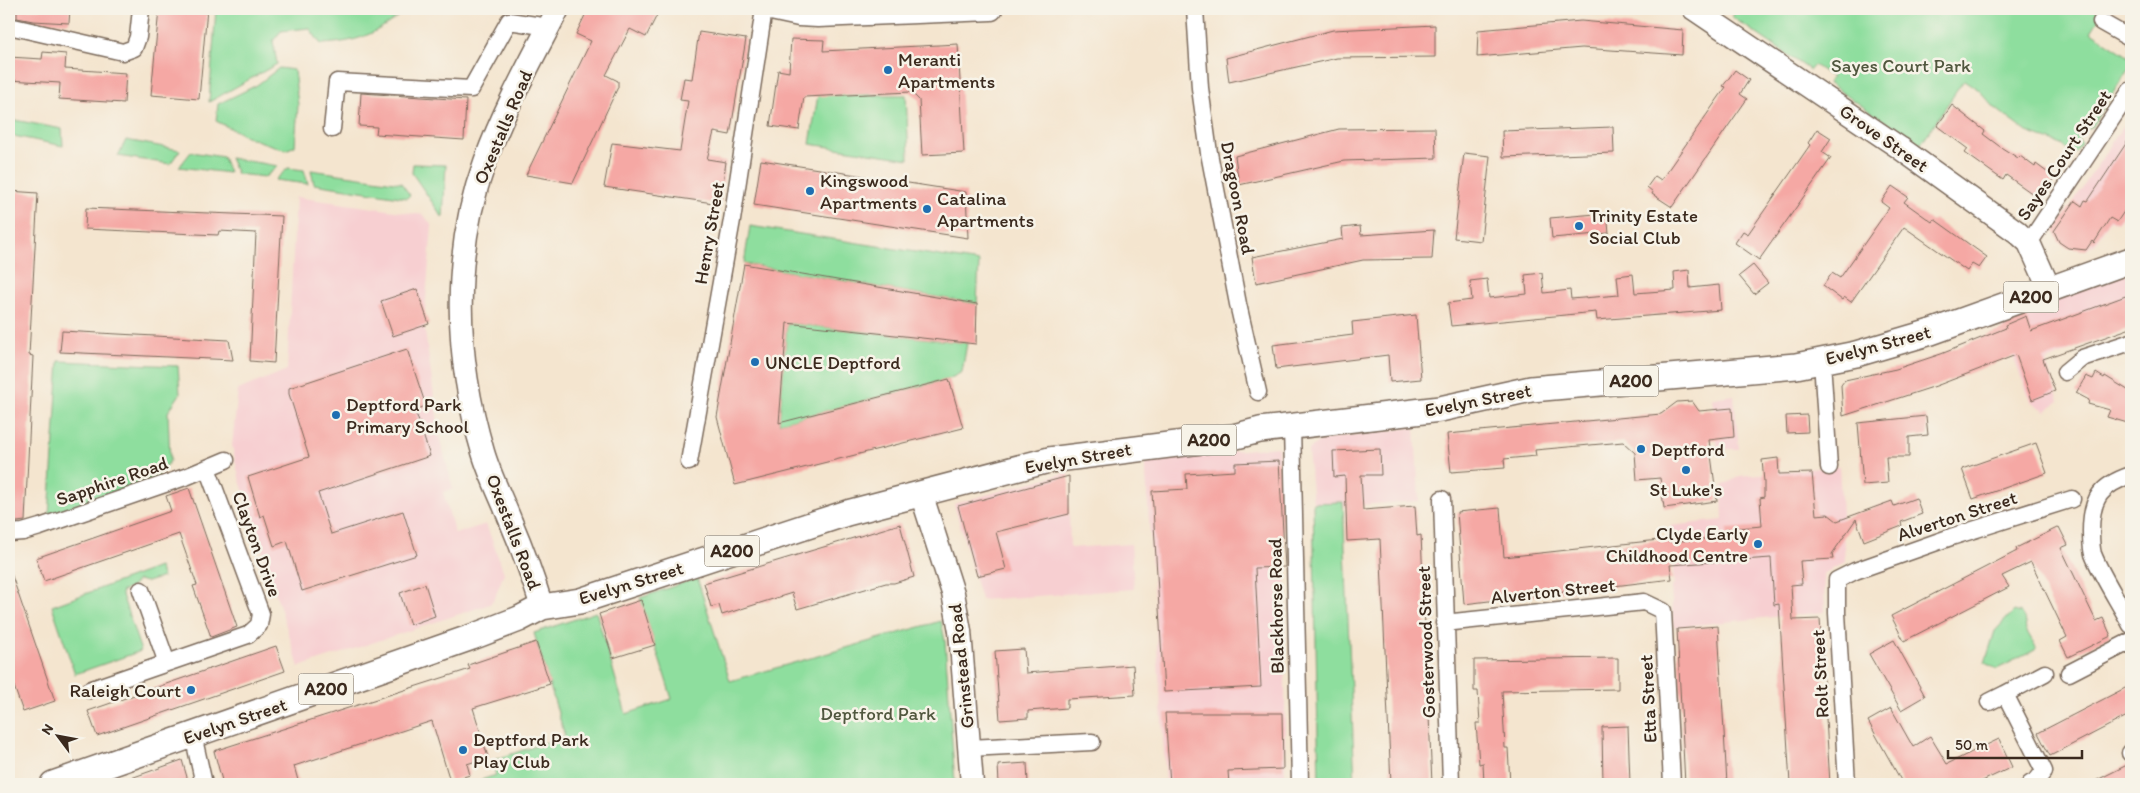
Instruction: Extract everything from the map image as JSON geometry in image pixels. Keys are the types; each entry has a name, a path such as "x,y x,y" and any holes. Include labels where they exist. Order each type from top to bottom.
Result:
{"main road":[{"name":"Evelyn Street","path":"53,784 472,637 518,619 542,607 580,600 847,513 921,493 1065,457 1233,437 1260,430 1440,409 1531,389 1770,369 1822,361 1864,352 1931,332 2131,260"}],"street":[{"path":"9,26 123,52 134,48 138,38 141,9"},
{"path":"772,9 799,15 818,16 991,9"},
{"name":"Henry Street","path":"689,462 772,9"},
{"name":"Dragoon Road","path":"1195,9 1200,88 1209,152 1238,304 1258,392"},
{"name":"Grove Street","path":"1694,9 1900,148 2005,223 2029,243 2050,290"},
{"name":"Oxestalls Road","path":"332,129 337,82 471,89 509,21 554,18"},
{"name":"Oxestalls Road","path":"542,607 525,556 484,454 470,401 462,355 460,322 461,284 466,240 473,203 482,171 498,128 554,18"},
{"path":"2101,22 2131,40"},
{"name":"Sayes Court Street","path":"2029,243 2131,90"},
{"path":"2065,372 2082,358 2131,342"},
{"path":"1822,361 1828,467"},
{"name":"Blackhorse Road","path":"1292,426 1300,784"},
{"name":"Sapphire Road","path":"9,533 23,532 40,527 226,460"},
{"name":"Clayton Drive","path":"89,690 248,635 259,625 261,614 207,468"},
{"path":"2131,475 2114,481 2102,490 2094,504 2091,520 2093,554 2131,625"},
{"name":"Grinstead Road","path":"921,493 953,593 960,631 972,784"},
{"name":"Gosterwood Street","path":"1442,499 1444,623 1451,784"},
{"name":"Alverton Street","path":"1855,571 1951,537 2072,499"},
{"name":"Rolt Street","path":"1847,784 1837,613 1837,580 1855,571"},
{"path":"141,590 167,663"},
{"name":"Alverton Street","path":"1444,623 1644,602 1663,611"},
{"name":"Etta Street","path":"1663,611 1672,784"},
{"path":"2069,673 2131,641"},
{"path":"1989,702 2045,673"},
{"path":"2004,694 2044,771 2038,783"},
{"path":"193,735 204,784"},
{"path":"969,748 1092,742"}],"shaded area":[{"path":"2131,114 2131,205 2118,223 2110,220 2095,244 2086,250 2068,248 2054,231"},
{"name":"Deptford Park Primary School","path":"296,197 424,215 432,226 424,324 440,439 453,489 443,492 455,534 486,524 504,573 495,597 490,604 299,667 239,477 232,446 238,390 287,370"},
{"path":"2131,272 2131,328 2079,346 2046,362 2059,401 2046,411 2031,402 1998,319"},
{"path":"1734,395 1739,449 1718,449 1712,398"},
{"path":"1415,427 1419,501 1344,506 1343,502 1313,503 1308,450 1321,440"},
{"path":"1278,447 1285,567 1285,784 1166,784 1145,459"},
{"name":"Clyde Early Childhood Centre","path":"1839,466 1845,562 1823,574 1825,612 1674,627 1671,587 1674,585 1670,526 1723,520 1722,486 1740,476"},
{"path":"1068,472 1070,548 1131,544 1134,589 981,600 954,504"}],"green space":[{"path":"216,9 409,9 378,30 348,41 321,44 309,28 281,31 273,41 277,64 209,102"},
{"name":"Sayes Court Park","path":"1737,9 2105,9 2091,32 2131,58 2131,65 2090,129 2083,128 2077,135 2082,143 2074,154 2062,145 2027,132 1995,108 1979,90 1964,80 1920,145 1828,83 1832,77 1814,65 1810,70 1732,17"},
{"path":"279,68 294,70 298,105 295,146 286,150 250,138 216,121 218,104 257,85"},
{"path":"818,95 906,95 909,159 810,144"},
{"path":"9,119 62,129 63,146 9,135"},
{"path":"126,140 180,150 170,164 118,156"},
{"path":"191,152 223,157 229,173 179,167"},
{"path":"230,158 278,166 265,177 237,174"},
{"path":"413,164 446,165 443,218 412,173"},
{"path":"288,168 304,170 308,184 275,180"},
{"path":"311,170 401,183 410,195 407,198 314,184"},
{"path":"750,226 979,262 977,304 744,264"},
{"path":"787,323 967,343 962,372 949,379 779,423"},
{"path":"59,361 178,366 180,394 168,412 170,461 157,477 49,516"},
{"path":"1343,502 1355,784 1319,784 1313,503"},
{"path":"159,567 163,577 147,582 138,580 132,587 121,592 141,651 75,674 52,606"},
{"name":"Deptford Park","path":"697,578 730,681 941,621 945,641 955,784 469,784 496,775 491,761 565,736 534,633 596,612 626,714 672,699 640,598"},
{"path":"2014,611 2021,613 2026,630 2037,649 1997,669 1985,663 1995,631"}],"building":[{"path":"17,9 70,9 69,23 17,18"},
{"path":"159,9 207,9 199,99 151,95"},
{"path":"588,9 660,9 646,37 630,29 606,75 618,81 618,87 573,183 526,175 591,41 576,34"},
{"path":"1581,21 1683,30 1682,55 1582,48 1477,57 1478,30"},
{"path":"1435,25 1435,57 1337,58 1229,82 1226,58 1333,30"},
{"path":"699,32 746,39 730,135 714,132 707,159 726,162 720,204 604,187 612,143 680,151 688,101 680,100 684,78 692,79"},
{"path":"791,39 824,40 823,51 958,44 964,153 922,155 919,100 911,92 804,97 799,130 770,126 778,70 789,72"},
{"path":"43,52 66,54 65,69 126,73 124,103 59,99 60,83 9,80 9,57 42,59"},
{"path":"1735,70 1749,80 1740,94 1747,99 1672,207 1652,194 1653,192 1647,187 1655,176 1661,180 1726,87 1723,86"},
{"path":"361,93 466,100 464,140 376,134 377,127 359,126"},
{"path":"1952,105 1985,131 1983,134 1999,146 2018,158 2020,156 2035,167 2036,164 2055,178 2040,199 2006,175 2003,180 1965,153 1968,149 1937,126"},
{"path":"1613,127 1614,153 1503,157 1502,131"},
{"path":"1435,128 1436,158 1344,161 1239,185 1235,156 1339,129"},
{"path":"1817,129 1831,138 1822,152 1831,158 1759,260 1735,243 1743,231 1748,234 1810,145 1808,143"},
{"path":"2131,136 2131,201 2117,222 2110,218 2094,243 2092,241 2086,250 2068,248 2059,242 2054,231 2075,201 2082,206 2085,200 2088,201"},
{"path":"1464,153 1490,156 1481,241 1454,238"},
{"path":"761,160 966,192 968,238 754,205"},
{"path":"1892,186 1908,197 1904,202 1932,222 1934,219 1987,257 1979,268 1972,264 1967,271 1904,227 1851,302 1844,297 1842,300 1823,286 1832,273 1840,278 1889,208 1881,202"},
{"path":"9,191 38,193 29,355 33,356 25,521 9,523"},
{"path":"86,208 282,216 274,363 250,361 256,233 219,231 218,235 85,229"},
{"name":"Trinity Estate Social Club","path":"1607,213 1609,233 1552,238 1550,218"},
{"path":"1360,226 1361,235 1434,230 1432,259 1363,260 1256,283 1252,257 1343,239 1342,228"},
{"name":"UNCLE Deptford","path":"744,264 977,304 976,344 787,323 779,423 949,379 963,428 735,485 717,417"},
{"path":"1753,265 1768,283 1754,294 1739,276"},
{"path":"1689,270 1690,288 1719,285 1721,310 1597,320 1596,312 1451,326 1448,303 1472,300 1470,281 1487,279 1489,298 1527,294 1525,275 1542,273 1544,293 1570,290 1571,299 1619,295 1617,276 1633,274 1635,293 1675,290 1674,272"},
{"path":"417,289 429,324 393,336 381,301"},
{"path":"2131,294 2131,328 2043,359 2055,391 2032,400 2016,355 1936,386 1843,416 1841,385 1845,380 1896,369 1941,354 2006,328 2005,325 2026,316 2031,331"},
{"path":"1416,315 1421,379 1390,382 1388,355 1276,369 1273,345 1353,335 1352,322"},
{"path":"62,331 229,340 233,360 60,352"},
{"name":"Deptford Park Primary School","path":"407,349 426,406 415,410 430,456 318,493 331,534 403,511 417,555 302,591 287,541 274,546 264,515 260,517 248,477 309,457 289,394 289,388"},
{"path":"2096,373 2104,378 2105,376 2131,392 2131,424 2107,417 2110,410 2088,404 2089,400 2076,393 2086,376 2093,379"},
{"path":"1692,401 1699,411 1732,408 1734,437 1709,440 1717,501 1664,508 1660,478 1637,480 1635,453 1623,442 1535,450 1536,456 1504,459 1505,468 1451,472 1447,434 1661,414 1677,402"},
{"path":"1807,415 1808,432 1787,433 1786,416"},
{"path":"1926,416 1928,435 1909,437 1909,457 1886,457 1888,483 1863,485 1858,423"},
{"path":"2036,443 2047,473 1973,499 1962,469"},
{"path":"1380,449 1381,475 1361,475 1363,510 1415,506 1417,536 1421,535 1432,784 1391,784 1380,539 1347,541 1345,476 1334,477 1333,451"},
{"path":"1778,458 1779,474 1812,473 1816,515 1828,514 1837,521 1892,501 1894,506 1916,498 1922,514 1901,522 1902,526 1864,541 1856,519 1832,554 1833,559 1800,561 1802,584 1791,585 1793,620 1820,619 1830,784 1790,784 1779,604 1774,605 1771,558 1670,565 1672,579 1464,604 1457,512 1500,508 1504,557 1668,539 1668,542 1728,537 1727,529 1762,526 1760,498 1764,497 1764,482 1762,460"},
{"path":"1279,461 1285,567 1255,568 1261,687 1164,692 1152,491 1187,489 1186,474 1235,471 1235,463"},
{"path":"1069,476 1069,514 996,532 1006,569 977,576 958,506"},
{"path":"189,488 237,627 211,637 193,586 197,585 179,534 44,581 36,558 171,511 166,496"},
{"path":"900,524 914,577 894,583 886,583 797,609 792,593 722,615 719,605 711,607 704,583"},
{"path":"2059,527 2068,545 2061,548 2096,621 2103,618 2111,636 2068,657 2060,641 2067,637 2031,562 2002,576 2009,587 1904,641 1891,616 2017,551 2016,548"},
{"path":"11,573 55,701 23,712 9,672 9,574"},
{"path":"425,584 435,616 410,625 400,593"},
{"path":"641,600 655,645 613,658 599,614"},
{"path":"1718,626 1727,784 1685,784 1677,629"},
{"path":"1894,640 1925,696 1901,710 1869,654"},
{"path":"536,642 550,684 473,708 488,757 467,764 470,775 450,781 432,721 294,766 299,784 223,784 214,751 470,669 468,665"},
{"path":"276,646 285,671 97,736 88,711"},
{"path":"1024,649 1026,673 1133,665 1135,695 1067,699 1067,708 1028,711 1028,718 1000,720 995,651"},
{"path":"1618,658 1618,689 1502,691 1505,748 1508,748 1510,784 1484,784 1483,763 1479,764 1476,723 1480,723 1478,691 1474,691 1474,660"},
{"path":"2131,685 2131,714 2050,756 2038,733"},
{"path":"1891,708 1913,747 1930,736 1947,764 1999,739 2012,767 1976,784 1903,784 1868,721"},
{"path":"1165,713 1282,713 1283,769 1228,771 1229,784 1170,784"},
{"path":"1628,726 1630,784 1603,784 1602,727"},
{"path":"182,760 189,784 120,784 120,782"},
{"path":"1027,763 1028,784 999,784 998,765"},
{"path":"2131,763 2131,784 2089,784"}],"place":[{"name":"Meranti Apartments","path":"888,70"},
{"name":"Kingswood Apartments","path":"810,191"},
{"name":"Catalina Apartments","path":"927,209"},
{"name":"Trinity Estate Social Club","path":"1579,226"},
{"name":"UNCLE Deptford","path":"755,362"},
{"name":"Deptford Park Primary School","path":"336,415"},
{"name":"Deptford","path":"1641,449"},
{"name":"St Luke's","path":"1686,470"},
{"name":"Clyde Early Childhood Centre","path":"1758,544"},
{"name":"Raleigh Court","path":"191,690"},
{"name":"Deptford Park Play Club","path":"463,750"}]}
